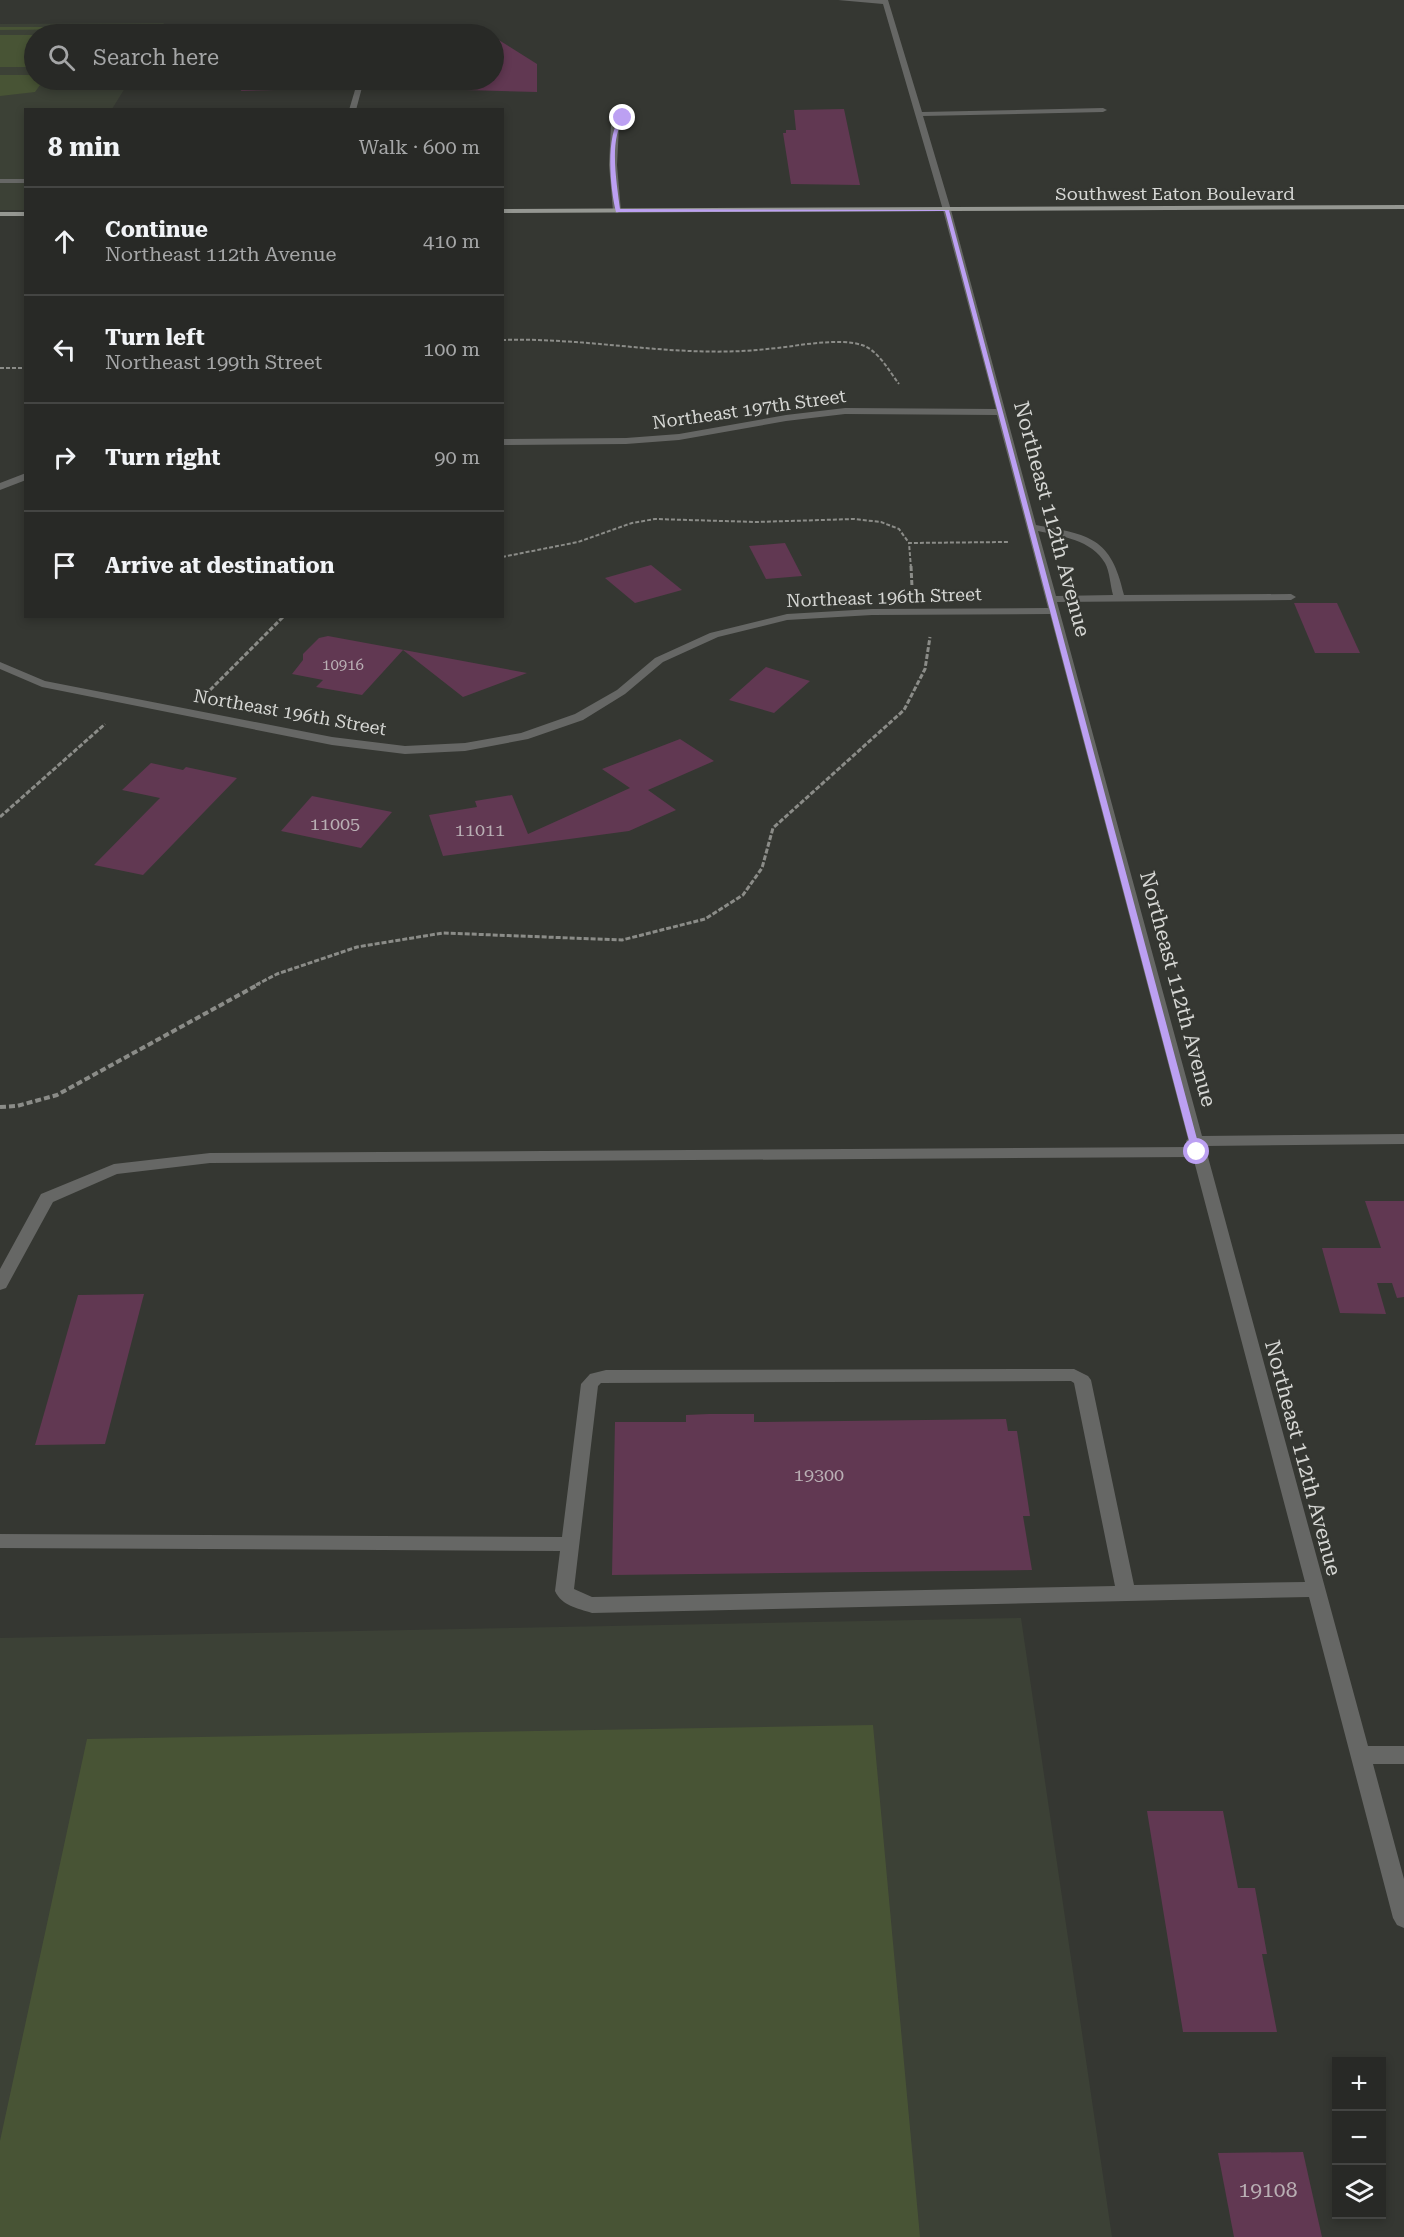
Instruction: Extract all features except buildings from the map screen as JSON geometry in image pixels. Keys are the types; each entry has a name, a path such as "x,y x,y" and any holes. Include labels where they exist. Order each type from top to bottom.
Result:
{"main road":[{"name":"Southwest Eaton Boulevard","path":"504,211 1404,207"},
{"path":"0,214 24,214"}],"street":[{"path":"841,0 885,1"},
{"name":"Northeast 112th Avenue","path":"885,1 947,210 1404,1918"},
{"path":"352,108 358,90"},
{"path":"919,114 1103,110"},
{"path":"617,211 613,165 615,125 623,118"},
{"path":"0,181 24,181"},
{"name":"Northeast 197th Street","path":"504,442 626,441 680,437 786,418 845,411 1000,412"},
{"path":"0,488 24,477"},
{"path":"1032,527 1074,535 1090,544 1109,562 1119,599"},
{"name":"Northeast 196th Street","path":"0,665 42,684 332,741 405,750 465,747 524,736 579,717 621,692 658,660 714,635 787,616 920,612 1119,599 1291,597"},
{"path":"0,1284 47,1198 114,1169 210,1158 1196,1147 1404,1139"},
{"path":"1126,1592 1082,1380 1074,1375 606,1376 596,1378 590,1384 564,1591 569,1597 592,1605 1315,1588"},
{"path":"0,1541 569,1544"},
{"path":"1359,1755 1404,1755"}],"path":[{"path":"504,340 712,353 860,344 872,349 910,398 915,411"},
{"path":"0,368 24,368"},
{"path":"0,1107 17,1106 57,1095 276,974 357,947 443,933 622,940 705,918 743,895 762,868 773,828 904,710 925,669 931,632 912,598 909,543 900,530 881,522 854,519 756,522 656,519 632,523 578,542 504,557"},
{"path":"909,543 1035,542"},
{"path":"188,712 282,618"},
{"path":"0,817 130,701"}],"shaded area":[{"path":"164,23 24,24 24,90 124,90 113,108 24,108 24,210 0,210 0,24"},
{"path":"1021,1618 1112,2237 0,2237 0,1638"}],"green space":[{"path":"0,27 24,27 24,30 0,30"},
{"path":"0,35 24,35 24,67 0,67"},
{"path":"0,75 24,75 24,90 36,90 35,92 0,96"},
{"path":"873,1725 920,2237 0,2237 0,2141 87,1739"}],"route":[{"path":"623,118 615,125 613,165 617,211 947,210 1197,1152"}]}
